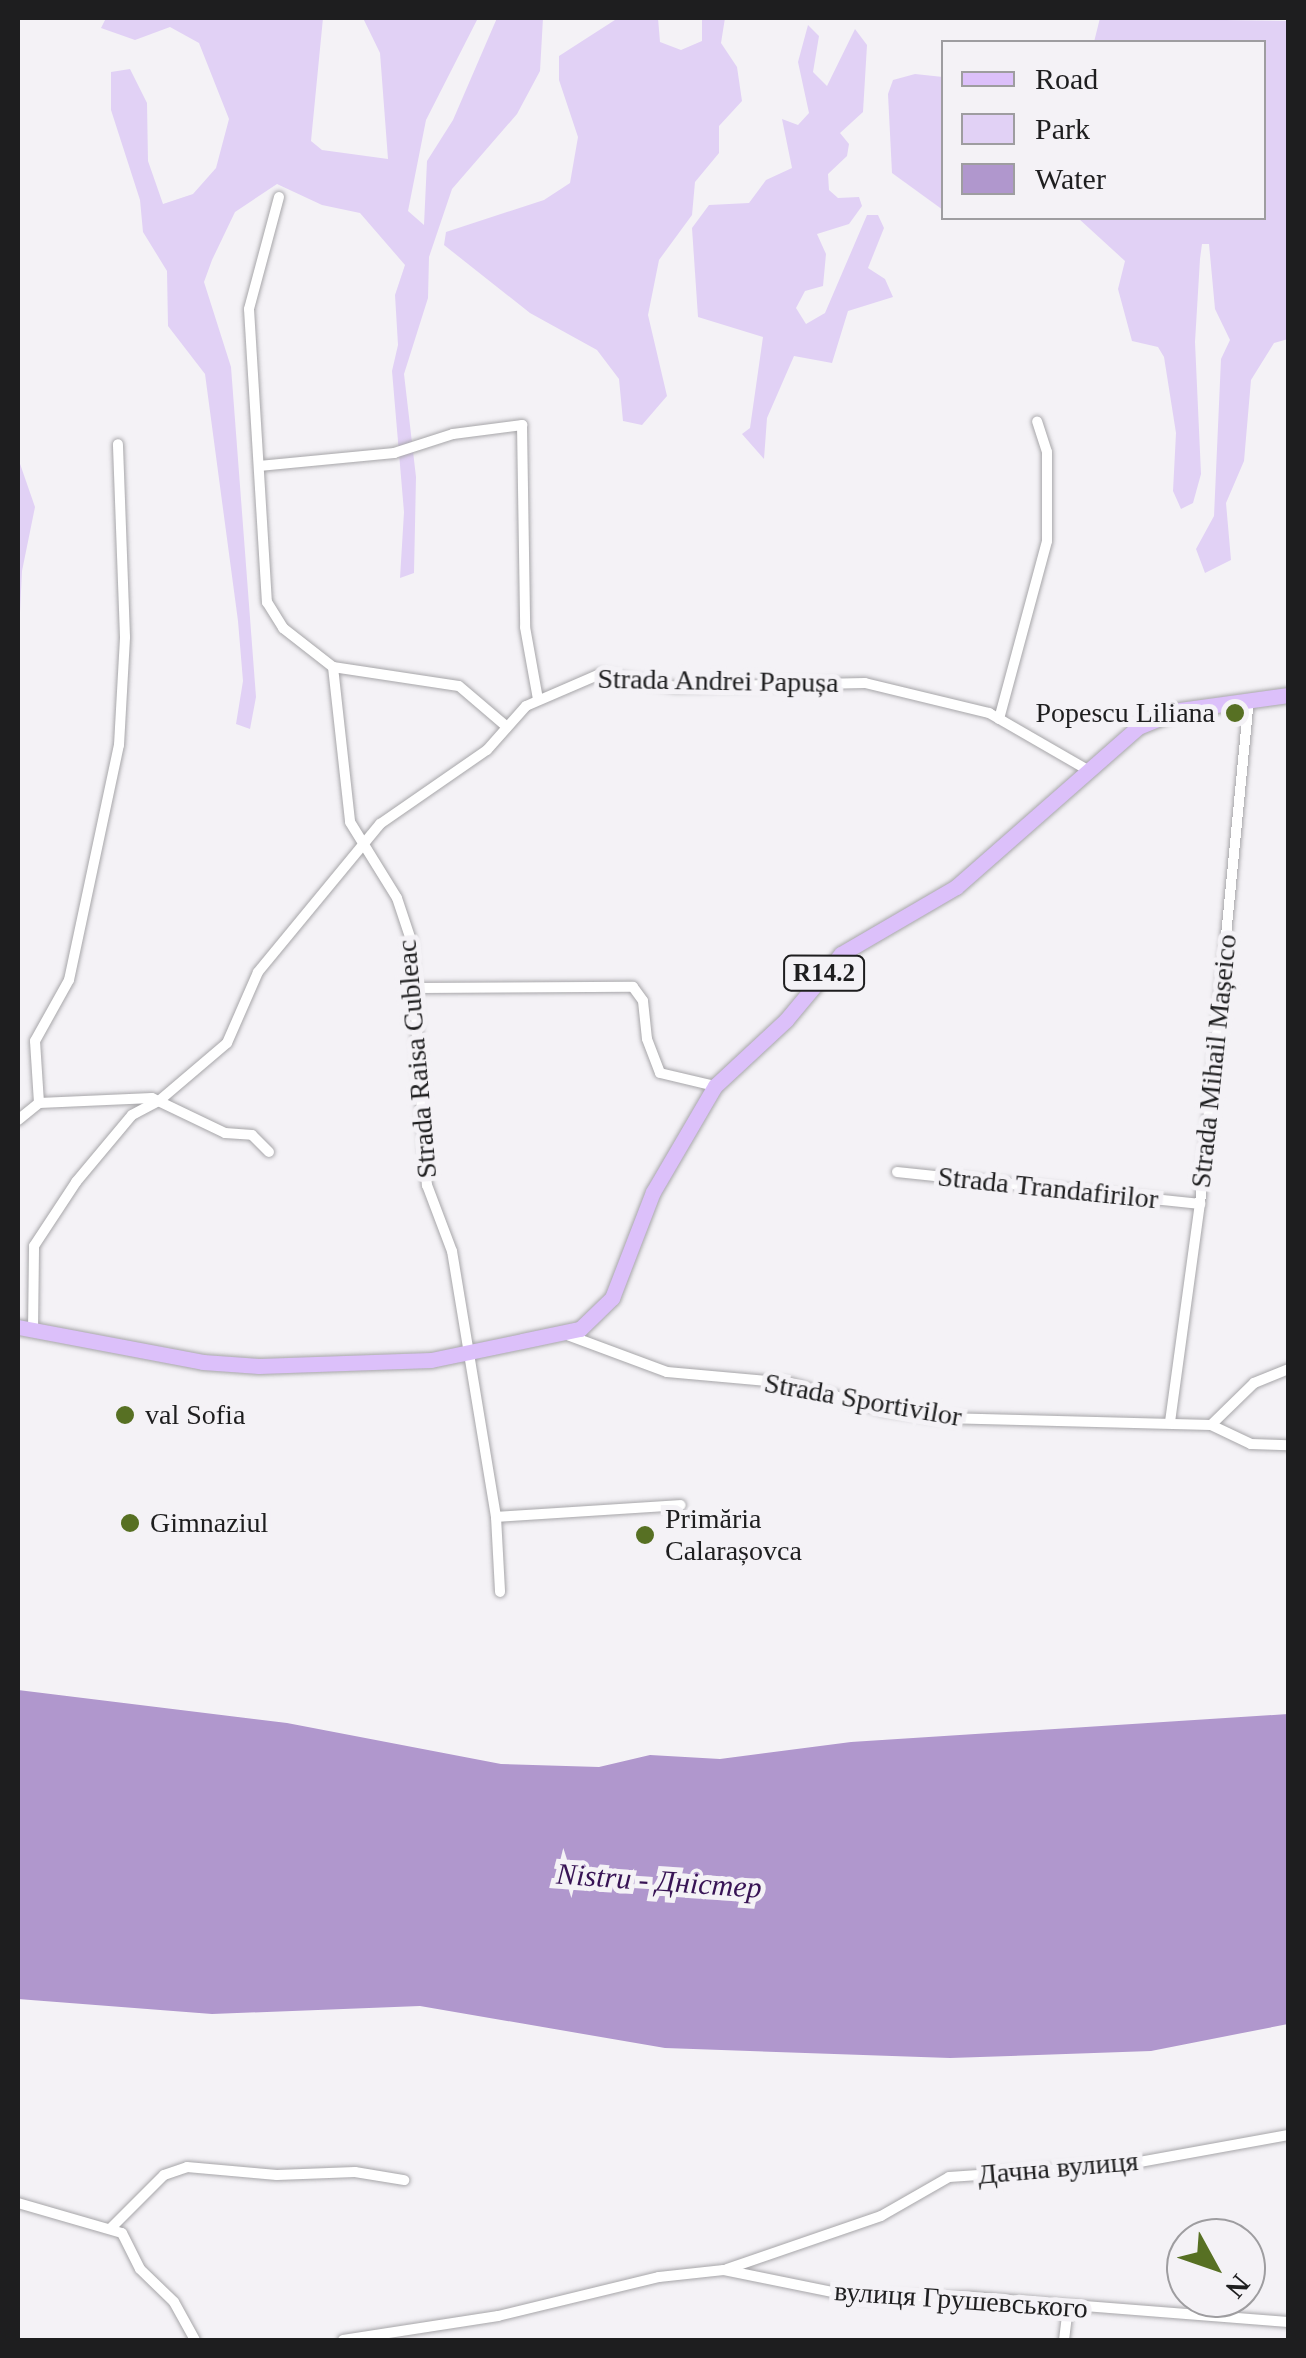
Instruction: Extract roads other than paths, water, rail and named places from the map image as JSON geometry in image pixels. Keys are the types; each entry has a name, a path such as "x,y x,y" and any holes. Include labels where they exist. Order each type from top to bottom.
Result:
{"main road":[{"name":"R14.2","path":"25,1330 233,1366 414,1362 580,1329 603,1312 660,1177 714,1086 786,1020 853,944 956,887 1086,769 1155,718 1288,695"}],"street":[{"path":"279,198 250,309 270,614 333,667 459,686 507,726"},
{"path":"999,719 1046,541 1048,452 1037,422"},
{"path":"258,466 394,453 454,434 522,425 525,627 538,699"},
{"path":"39,1103 35,1041 69,980 119,745 125,637 118,444"},
{"name":"Strada Raisa Cubleac","path":"333,667 347,808 402,910 417,988 427,1186 452,1251 496,1517 500,1592"},
{"name":"Strada Andrei Papușa","path":"25,1330 37,1238 132,1115 160,1100 228,1042 258,972 385,819 487,750 538,699 600,674 676,687 865,684 999,719 1086,769"},
{"name":"Strada Mihail Mașeico","path":"1170,1422 1200,1204 1249,700"},
{"path":"417,988 633,986 643,1000 647,1039 660,1073 714,1086"},
{"path":"18,1120 39,1103 160,1100 226,1133 252,1135 269,1152"},
{"name":"Strada Trandafirilor","path":"897,1172 1200,1204"},
{"name":"Strada Sportivilor","path":"560,1332 667,1372 790,1383 844,1402 942,1418 1211,1425 1251,1444 1288,1446"},
{"path":"1211,1425 1254,1383 1288,1370"},
{"path":"496,1517 681,1506"},
{"name":"Дачна вулиця","path":"724,2270 881,2216 949,2177 1123,2165 1288,2135"},
{"path":"110,2229 164,2175 187,2167 277,2175 355,2172 404,2180"},
{"path":"18,2203 110,2229 128,2240 140,2270 174,2302 195,2340"},
{"name":"вулиця Грушевського","path":"343,2340 724,2270 862,2298 952,2296 1288,2322"},
{"path":"1064,2340 1068,2307"}],"water":[{"name":"Nistru - Дністер","path":"18,1690 287,1723 501,1764 599,1767 650,1755 720,1759 851,1742 1288,1714 1288,2024 1151,2051 950,2058 665,2048 420,2006 212,2014 18,1999"}],"place":[{"name":"Popescu Liliana","path":"1235,713"},
{"name":"val Sofia","path":"125,1415"},
{"name":"Gimnaziul","path":"130,1523"},
{"name":"Primăria Calarașovca","path":"645,1535"}]}
